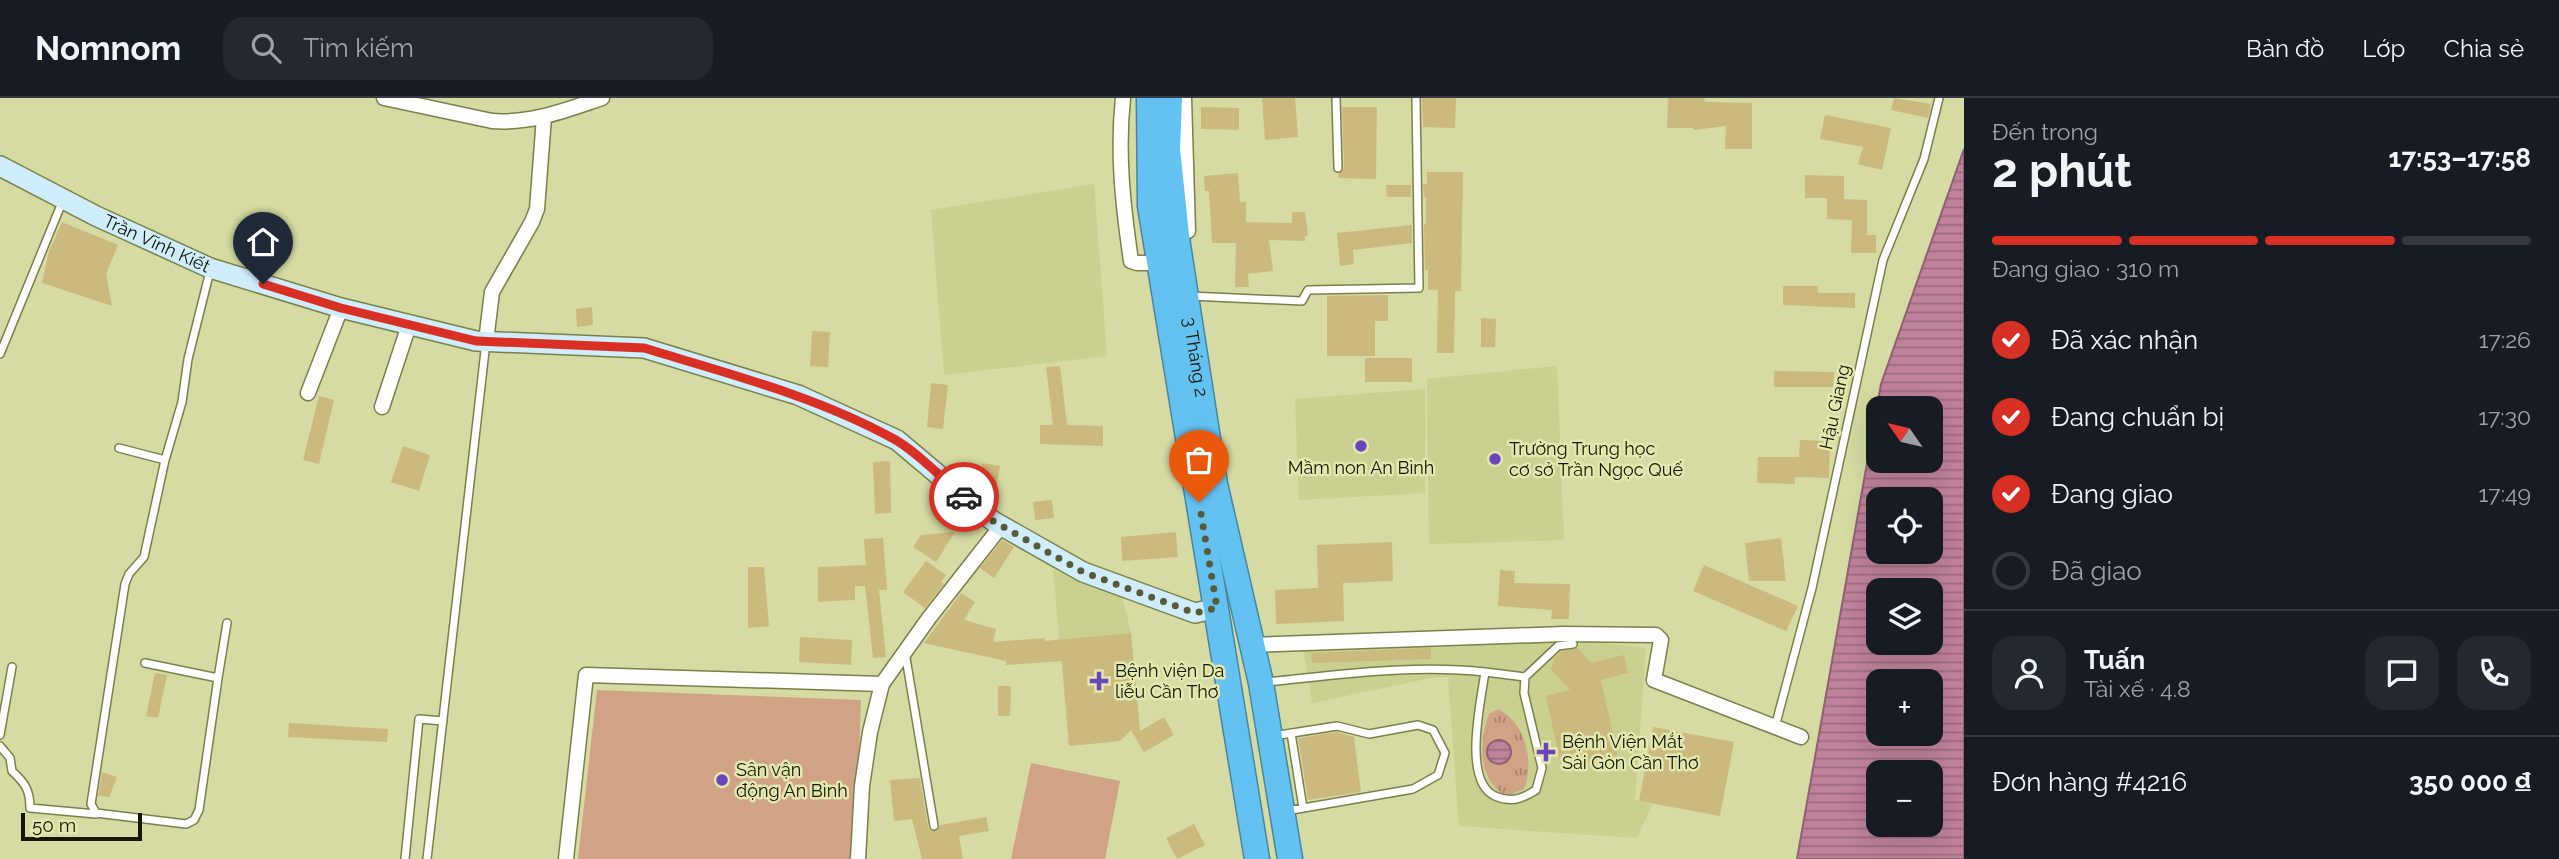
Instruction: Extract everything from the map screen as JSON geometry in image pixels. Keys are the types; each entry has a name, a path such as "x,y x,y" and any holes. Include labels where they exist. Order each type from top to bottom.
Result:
{"highway":[{"name":"3 Tháng 2","path":"1149,98 1178,245 1215,484 1250,645 1280,735 1292,810 1290,859"},
{"name":"3 Tháng 2","path":"1170,98 1158,148 1150,206 1257,859"}],"street":[{"path":"384,98 492,121 523,122 602,98"},
{"path":"1123,98 1120,121 1121,189 1131,261 1158,263"},
{"path":"1178,245 1186,240 1188,233 1184,98"},
{"path":"486,341 492,292 537,209 544,117"},
{"name":"Trần Vĩnh Kiết","path":"0,166 63,199 210,268 341,308 486,341 644,348 798,395 897,440 993,521 1083,572 1195,613 1217,608"},
{"path":"308,393 341,308"},
{"path":"382,407 409,325"},
{"path":"858,859 864,772 870,732 882,684 1002,525"},
{"path":"1250,645 1564,634 1656,635 1661,640 1654,680 1801,737"},
{"path":"566,859 586,675 882,684"}],"lane":[{"path":"1336,98 1338,168"},
{"path":"1186,296 1302,301 1308,290 1419,288 1416,98"},
{"name":"Hậu Giang","path":"1775,727 1812,588 1883,260 1924,159 1939,98"},
{"path":"0,355 63,199"},
{"path":"100,814 93,811 91,804 125,584 129,574 142,562 146,549 165,460 182,402 190,347 210,268"},
{"path":"427,859 486,341"},
{"path":"119,448 165,460"},
{"path":"0,746 10,758 12,771 25,783 30,794 30,808 186,824 194,820 199,810 227,623"},
{"path":"1485,672 1476,733 1476,768 1489,793 1503,800 1521,799 1536,790 1542,768 1524,693 1525,677 1558,646 1573,644"},
{"path":"905,652 934,826"},
{"path":"145,663 218,678"},
{"path":"0,735 12,667"},
{"path":"1261,683 1399,669 1452,668 1525,677"},
{"path":"405,859 419,719 443,721"},
{"path":"1280,735 1337,726 1369,734 1418,725 1433,730 1445,753 1438,775 1413,789 1292,810"}],"shaded area":[{"path":"1964,149 1964,859 1797,859 1866,469 1866,473 1943,473 1943,396 1879,396"},
{"path":"1094,184 1107,356 944,375 931,210"},
{"name":"Trường Trung học cơ sở Trần Ngọc Quế","path":"1557,366 1564,540 1429,544 1427,379"},
{"name":"Mầm non An Bình","path":"1425,389 1425,493 1299,500 1295,399"},
{"name":"Bệnh viện Da liễu Cần Thơ","path":"1053,569 1077,582 1122,596 1131,633 1139,722 1120,741 1069,746"},
{"name":"Bệnh Viện Mắt Sài Gòn Cần Thơ","path":"1549,637 1646,648 1635,800 1652,805 1637,838 1459,826 1448,677 1431,678 1312,703 1303,646"},
{"path":"1499,740 1510,747 1511,752 1504,763 1499,764 1488,757 1487,752 1494,741"}],"green space":[{"name":"Sân vận động An Bình","path":"597,690 861,700 855,859 578,859"},
{"path":"1498,709 1515,723 1528,755 1524,789 1506,796 1490,780 1483,759 1483,736 1489,714"},
{"path":"1031,763 1120,781 1105,859 1011,859"}],"building":[{"path":"1262,98 1295,98 1298,137 1265,140"},
{"path":"1422,98 1456,98 1455,128 1423,127"},
{"path":"1668,98 1704,98 1705,102 1752,103 1752,149 1725,149 1726,126 1694,130 1667,128"},
{"path":"1894,98 1931,104 1928,118 1891,110"},
{"path":"1201,107 1239,108 1239,130 1201,129"},
{"path":"1342,107 1377,107 1376,179 1338,178 1344,168"},
{"path":"1825,115 1891,128 1882,170 1858,164 1863,147 1820,139"},
{"path":"1427,172 1463,172 1461,291 1455,291 1454,353 1437,353 1438,290 1428,290 1428,270 1425,270 1426,197 1423,184 1427,184"},
{"path":"1238,173 1240,202 1246,202 1246,222 1292,223 1292,212 1305,212 1308,236 1305,236 1305,241 1269,240 1273,271 1248,274 1249,287 1235,287 1236,243 1212,243 1209,191 1205,191 1204,176"},
{"path":"1805,175 1844,176 1844,199 1867,200 1867,235 1876,235 1876,253 1851,253 1852,220 1827,219 1827,198 1805,198"},
{"path":"1386,185 1411,185 1411,197 1387,197"},
{"path":"62,222 118,245 106,274 112,306 42,283 49,251"},
{"path":"1412,225 1412,243 1353,250 1354,264 1340,266 1337,233"},
{"path":"1783,286 1818,286 1818,293 1855,293 1855,308 1783,305"},
{"path":"1388,295 1388,321 1375,321 1375,356 1327,356 1327,296"},
{"path":"592,307 593,325 577,327 576,309"},
{"path":"1481,318 1496,319 1495,347 1481,347"},
{"path":"812,331 830,332 828,367 810,366"},
{"path":"1365,358 1412,358 1412,382 1365,382"},
{"path":"1060,366 1067,425 1103,426 1103,446 1040,444 1040,425 1053,425 1046,367"},
{"path":"1774,371 1834,372 1833,387 1774,387"},
{"path":"931,383 948,385 943,429 927,427"},
{"path":"319,396 334,400 319,464 303,460"},
{"path":"1800,440 1830,441 1829,478 1795,477 1795,484 1757,483 1758,457 1799,457"},
{"path":"403,446 430,455 419,491 391,482"},
{"path":"890,461 891,513 875,514 873,462"},
{"path":"982,463 1000,466 996,488 979,485"},
{"path":"1052,500 1054,518 1035,520 1033,502"},
{"path":"955,532 936,562 913,547 921,535"},
{"path":"1176,532 1178,557 1122,561 1121,537"},
{"path":"883,538 887,590 879,590 886,657 873,658 865,586 855,586 855,600 818,602 818,567 866,565 864,539"},
{"path":"1781,538 1786,581 1749,581 1745,543"},
{"path":"1002,540 1014,547 994,578 980,568"},
{"path":"1392,542 1393,581 1343,583 1344,621 1276,624 1275,590 1318,588 1317,545"},
{"path":"926,561 946,575 941,582 944,584 925,608 903,592"},
{"path":"1704,565 1798,606 1786,631 1693,591"},
{"path":"748,567 764,567 769,626 748,628"},
{"path":"1500,570 1515,571 1514,583 1570,584 1569,619 1551,619 1552,610 1498,606"},
{"name":"Bệnh viện Da liễu Cần Thơ","path":"961,593 975,602 964,620 996,629 993,642 1045,638 1045,641 1131,633 1140,731 1164,717 1174,735 1144,752 1131,730 1120,741 1069,746 1062,661 1006,665 1006,661 924,643"},
{"path":"800,637 852,640 851,665 799,662"},
{"path":"1431,648 1431,659 1312,663 1311,653"},
{"name":"Bệnh Viện Mắt Sài Gòn Cần Thơ","path":"1578,648 1591,663 1624,655 1628,673 1601,680 1618,757 1562,770 1546,696 1570,690 1551,669 1555,657 1561,652"},
{"path":"155,673 167,675 158,718 146,716"},
{"path":"998,686 1011,686 1010,716 998,716"},
{"path":"289,723 388,729 387,742 288,737"},
{"path":"1653,727 1734,742 1720,816 1639,801"},
{"path":"1337,732 1354,737 1361,792 1308,800 1298,738"},
{"path":"102,772 117,777 109,797 98,796"},
{"path":"920,778 928,827 931,831 937,831 940,825 986,817 989,831 959,836 963,859 922,859 912,819 894,821 890,780"},
{"path":"1194,824 1205,845 1177,859 1166,838"}],"way so far":[{"path":"964,497 993,521 1083,572 1195,613 1217,608 1199,502"}],"place":[{"name":"Mầm non An Bình","path":"1361,446"},
{"name":"Trường Trung học cơ sở Trần Ngọc Quế","path":"1495,459"},
{"name":"Bệnh viện Da liễu Cần Thơ","path":"1099,681"},
{"name":"Bệnh Viện Mắt Sài Gòn Cần Thơ","path":"1546,752"},
{"name":"Sân vận động An Bình","path":"722,780"}],"route":[{"path":"263,284 341,308 476,341 644,348 798,395 897,440 964,497"}]}
